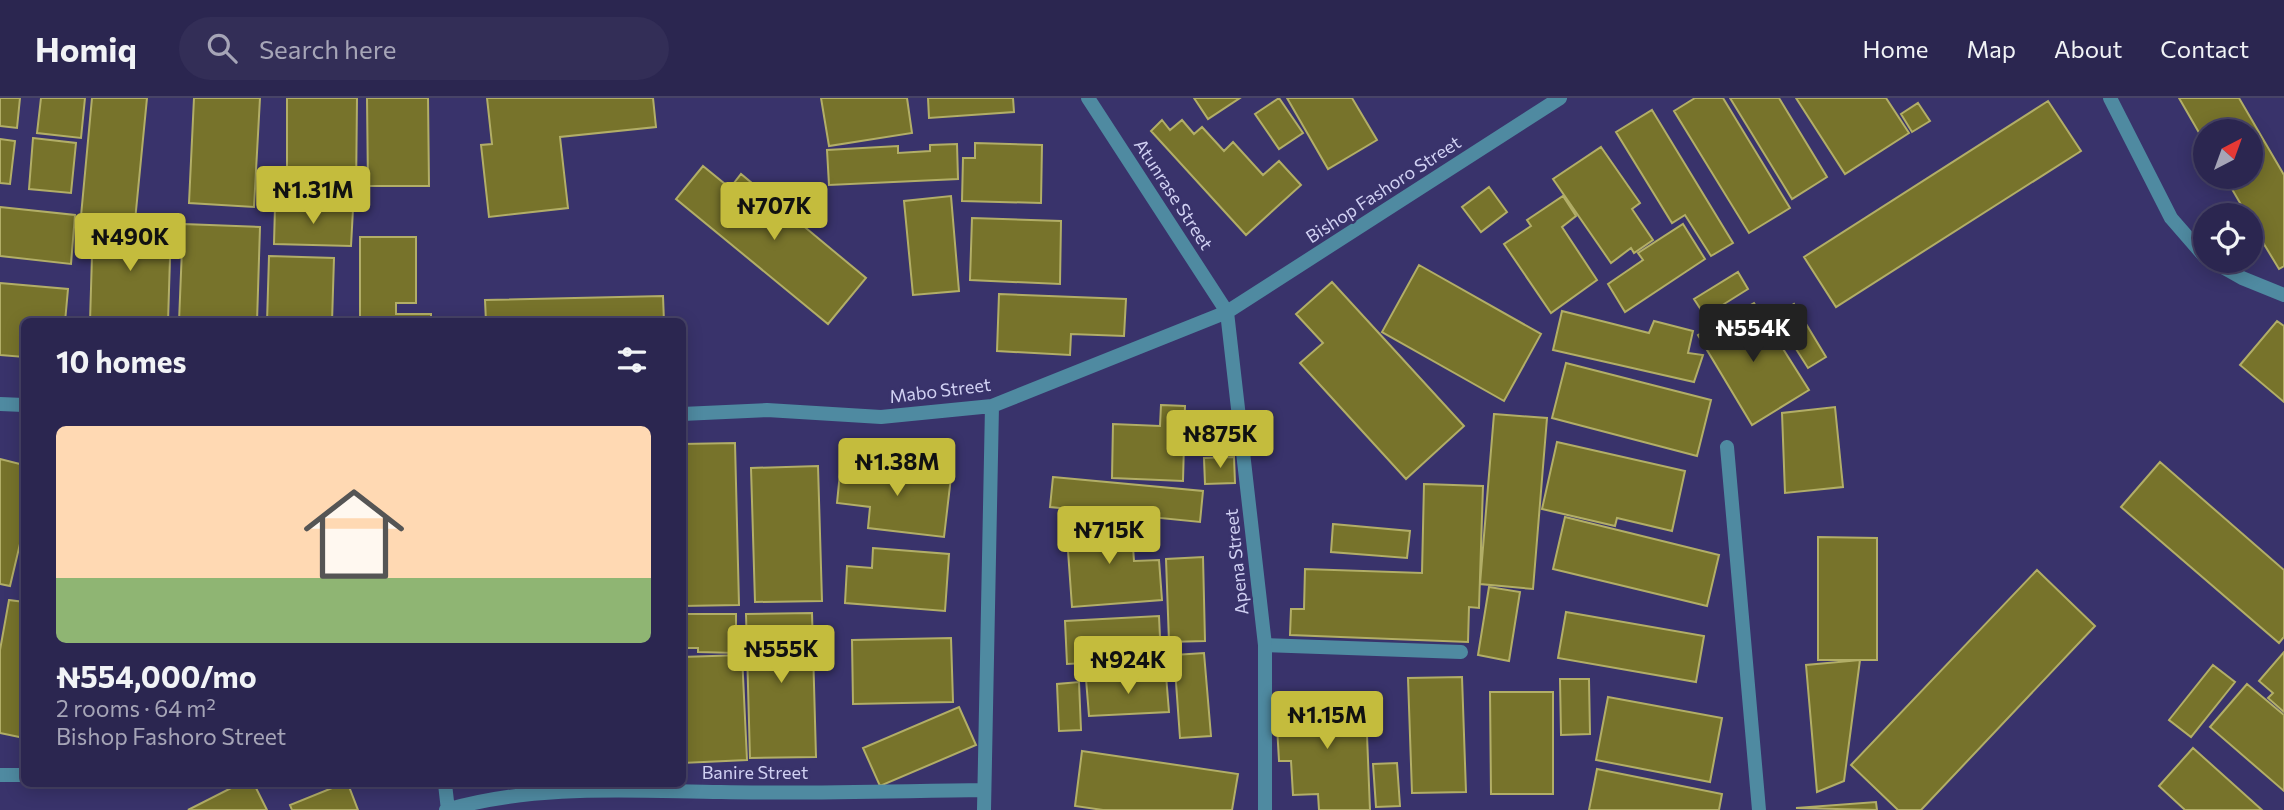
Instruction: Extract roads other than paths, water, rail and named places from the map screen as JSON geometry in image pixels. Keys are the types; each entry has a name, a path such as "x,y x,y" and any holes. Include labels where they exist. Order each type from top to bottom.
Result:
{"street":[{"name":"Atunrase Street","path":"1088,98 1227,312"},
{"name":"Bishop Fashoro Street","path":"1227,312 1560,98"},
{"path":"2110,98 2171,218 2193,243"},
{"path":"2233,273 2284,295"},
{"name":"Mabo Street","path":"686,414 767,410 881,417 992,406 1227,312"},
{"name":"Apena Street","path":"1227,312 1265,645 1265,810"},
{"path":"0,404 21,405"},
{"path":"984,810 992,406"},
{"path":"1727,447 1759,810"},
{"path":"1265,645 1461,652"},
{"path":"0,775 21,775"},
{"path":"445,787 447,810"},
{"name":"Banire Street","path":"447,810 526,795 599,789 723,792 983,790"}]}
